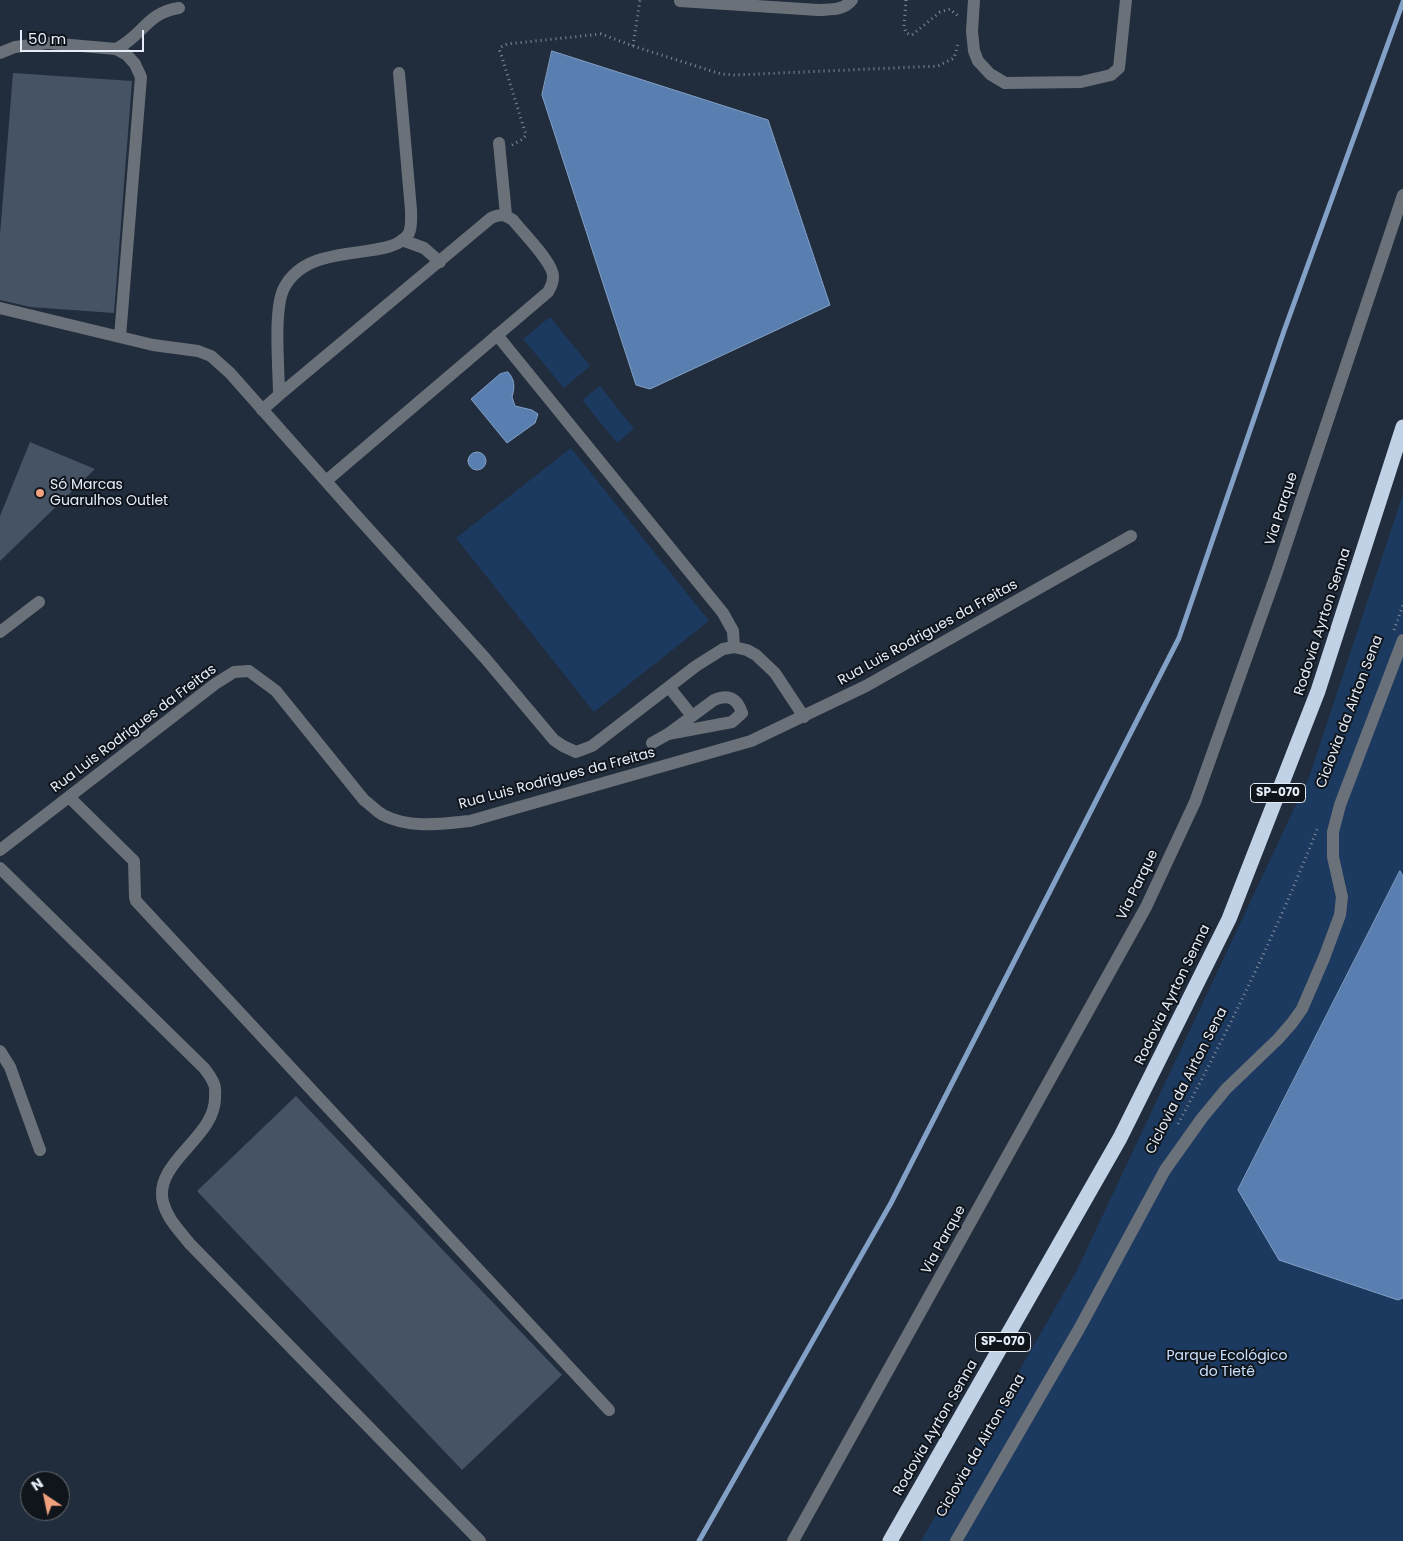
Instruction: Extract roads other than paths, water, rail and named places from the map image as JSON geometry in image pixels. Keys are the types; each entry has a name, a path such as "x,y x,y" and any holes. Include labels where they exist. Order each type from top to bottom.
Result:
{"highway":[{"name":"Rodovia Ayrton Senna","path":"890,1541 1120,1138 1229,919 1318,691 1403,427"}],"street":[{"path":"680,1 818,10 841,8 852,0"},
{"path":"974,0 972,31 974,51 978,61 990,74 1005,83 1081,82 1111,75 1118,68 1126,0"},
{"path":"116,49 133,39 154,16 166,10 180,8"},
{"path":"0,53 15,47 48,43 116,49 127,55 135,64 141,78 120,337"},
{"path":"279,395 278,306 284,288 302,269 319,260 339,254 380,249 402,240 410,229 411,210 399,73"},
{"path":"500,147 506,215"},
{"name":"Via Parque","path":"792,1541 1146,908 1191,811 1277,572 1403,194"},
{"path":"262,410 491,218 499,214 506,215 512,220 550,266 554,276 548,292 326,481"},
{"path":"402,240 424,248 440,262"},
{"path":"0,308 153,345 198,351 211,356 230,373 485,658 554,740 563,746 576,752 592,746 669,687 723,649 734,648 751,653 775,673 804,717"},
{"path":"497,335 723,613 733,631 734,648"},
{"name":"Rua Luis Rodrigues da Freitas","path":"0,850 215,684 234,672 249,671 276,691 364,800 382,814 406,823 433,824 470,821 751,741 866,686 1131,536"},
{"path":"0,632 39,602"},
{"path":"956,1541 1079,1329 1165,1170 1202,1118 1226,1089 1278,1039 1302,1009 1340,915 1342,897 1333,857 1333,832 1340,805 1398,636"},
{"path":"669,687 692,716"},
{"path":"652,742 668,734 722,697 734,700 742,713 732,722 668,734"},
{"path":"69,797 134,861 134,897 136,901 609,1410"},
{"path":"0,868 204,1068 215,1086 216,1102 207,1124 170,1170 162,1186 162,1201 168,1216 190,1244 480,1541"},
{"path":"0,1051 10,1067 40,1150"}],"waterway":[{"path":"699,1541 891,1203 1179,638 1284,331 1403,2"}],"place":[{"name":"Só Marcas Guarulhos Outlet","path":"40,493"}],"park label":[{"name":"Parque Ecológico do Tietê","path":"1227,1364"}]}
